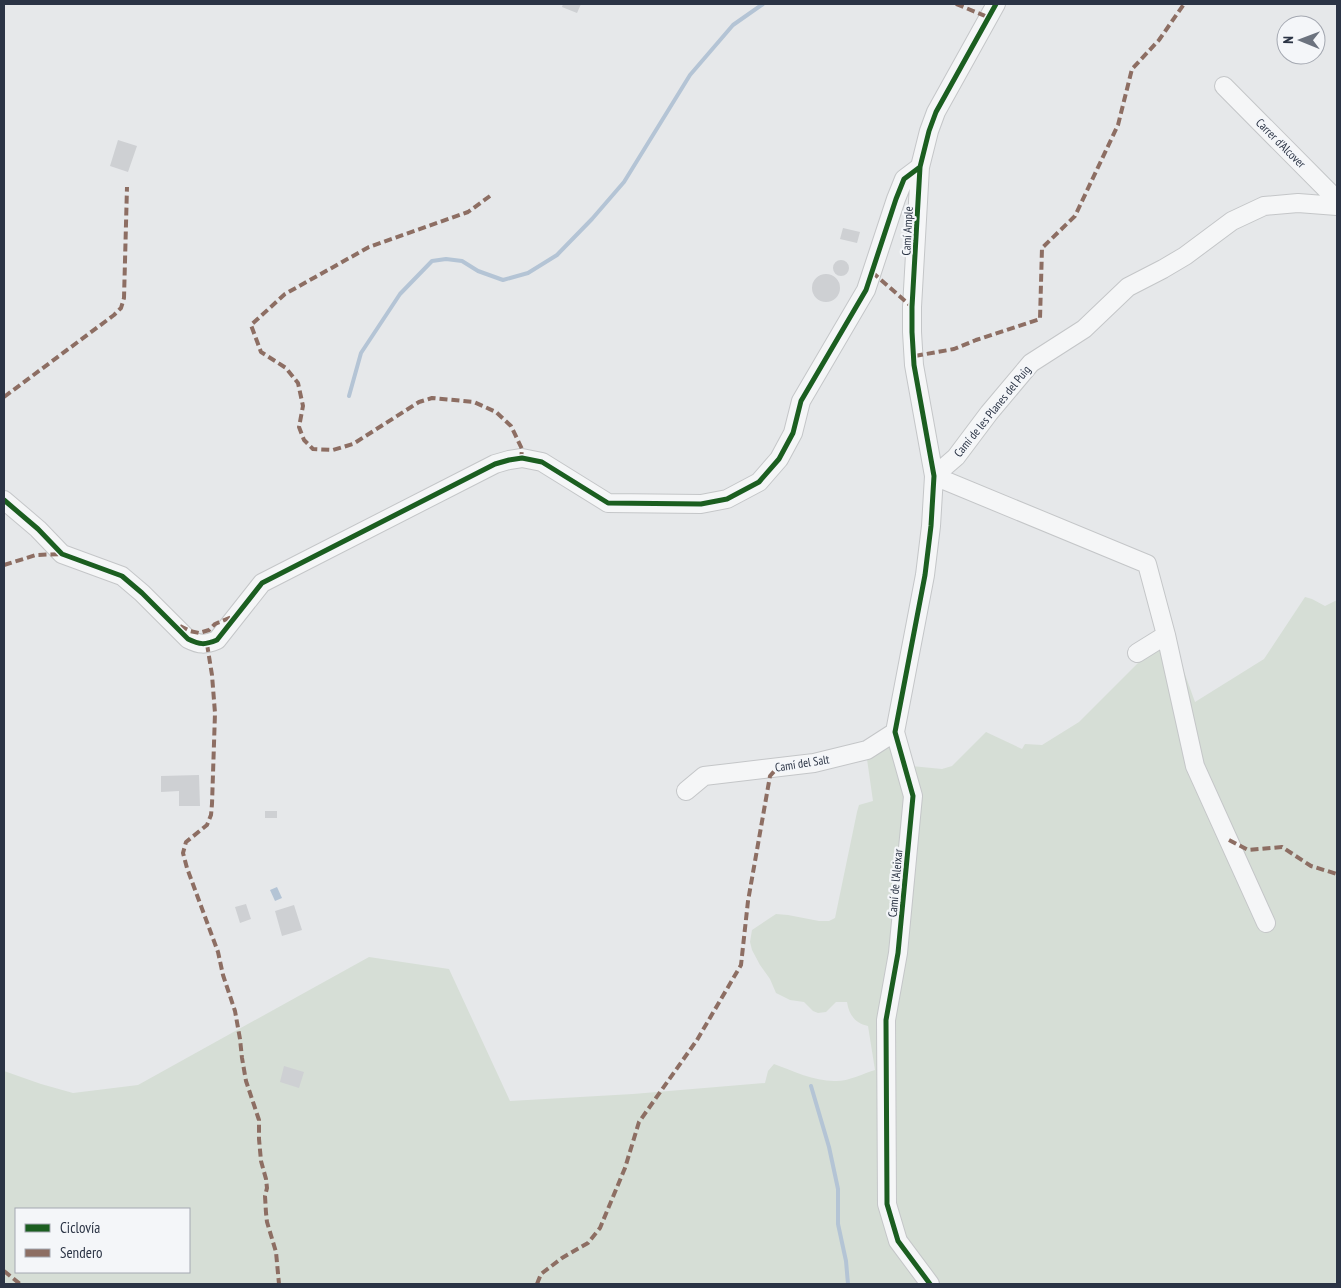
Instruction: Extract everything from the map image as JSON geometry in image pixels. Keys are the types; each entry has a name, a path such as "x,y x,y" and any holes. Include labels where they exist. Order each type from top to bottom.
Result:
{"street":[{"name":"Camí Ample","path":"934,476 914,365 912,332 920,166 936,112 996,4"},
{"name":"Carrer d'Alcover","path":"1224,86 1337,200"},
{"path":"4,500 38,529 62,554 122,576 142,593 188,639 196,643 208,644 218,640 262,583 495,464 509,460 522,458 542,462 608,502 701,504 727,499 759,482 779,459 792,433 801,402 866,290 904,179 920,166"},
{"name":"Camí de les Planes del Puig","path":"934,476 956,457 988,413 1031,363 1084,329 1128,287 1185,256 1232,221 1264,206 1298,203 1337,206"},
{"path":"934,476 1147,564 1166,635 1195,766 1266,923"},
{"name":"Camí de l'Aleixar","path":"930,1284 898,1241 887,1204 886,1020 898,953 913,796 895,732 925,575 932,526 934,476"},
{"path":"1137,653 1166,635"},
{"name":"Camí del Salt","path":"685,784 704,776 814,763 867,750 895,732"}],"shaded area":[{"path":"1305,597 1325,606 1337,600 1337,1284 4,1284 4,1071 73,1093 138,1085 369,957 449,969 510,1101 633,1094 765,1083 768,1071 774,1064 826,1081 839,1081 854,1077 875,1070 868,1026 853,1018 847,1002 836,1002 826,1012 818,1013 813,1011 804,1002 790,1000 776,993 770,979 752,950 750,942 752,930 776,914 819,921 829,921 835,918 859,805 873,801 866,752 891,744 901,765 942,769 952,766 986,732 1022,749 1025,744 1042,745 1079,722 1170,633 1195,702 1264,659"}],"water":[{"path":"277,887 282,898 275,901 270,890"}],"building":[{"path":"563,4 581,4 577,13 562,7"},
{"path":"118,140 137,146 128,172 110,166"},
{"path":"843,228 860,232 857,243 840,239"},
{"path":"841,260 847,262 849,268 847,274 841,276 835,274 833,268 835,262"},
{"path":"826,274 836,278 840,288 836,298 826,302 816,298 812,288 816,278"},
{"path":"199,775 200,806 179,806 179,791 161,792 161,776"},
{"path":"265,811 277,811 277,818 265,818"},
{"path":"246,904 251,919 240,923 235,907"},
{"path":"294,905 302,930 282,936 275,911"},
{"path":"284,1066 304,1072 299,1088 280,1082"}],"waterway":[{"path":"349,396 361,353 400,294 432,261 446,259 462,261 478,271 503,280 528,273 557,255 624,182 690,75 733,25 763,4"},
{"path":"811,1086 829,1147 838,1189 838,1224 846,1261 848,1284"}],"marked path":[{"path":"956,4 988,17"},
{"path":"915,356 954,349 1040,319 1042,248 1075,216 1118,125 1132,69 1159,40 1184,4"},
{"path":"4,397 121,308 124,298 127,187"},
{"path":"490,196 468,212 369,247 285,294 251,325 261,352 286,368 298,383 303,406 299,427 304,440 313,449 333,450 353,444 419,402 432,398 474,402 496,412 511,426 522,449 521,459"},
{"path":"872,272 912,307"},
{"path":"4,565 36,555 62,554"},
{"path":"180,626 199,633 209,630 215,624 232,617"},
{"path":"207,644 215,713 211,815 207,825 186,842 183,853 218,952 223,975 235,1011 246,1081 259,1120 261,1161 267,1188 265,1196 267,1222 276,1252 279,1284"},
{"path":"537,1284 541,1274 562,1258 588,1243 600,1228 625,1168 639,1122 697,1040 741,965 748,901 770,776 778,767"},
{"path":"1229,840 1248,850 1282,847 1311,866 1337,874"},
{"path":"4,1271 20,1284"}],"cycle path":[{"path":"930,1284 898,1241 887,1204 886,1020 898,953 913,796 895,732 925,575 931,526 934,476 914,365 912,307 920,167 929,131 936,112 996,4"},
{"path":"4,500 38,529 62,554 122,576 142,593 188,639 202,644 217,640 262,583 495,464 509,460 522,458 542,462 608,503 701,504 727,499 759,482 779,459 793,433 801,401 866,290 904,179 920,167"}]}
